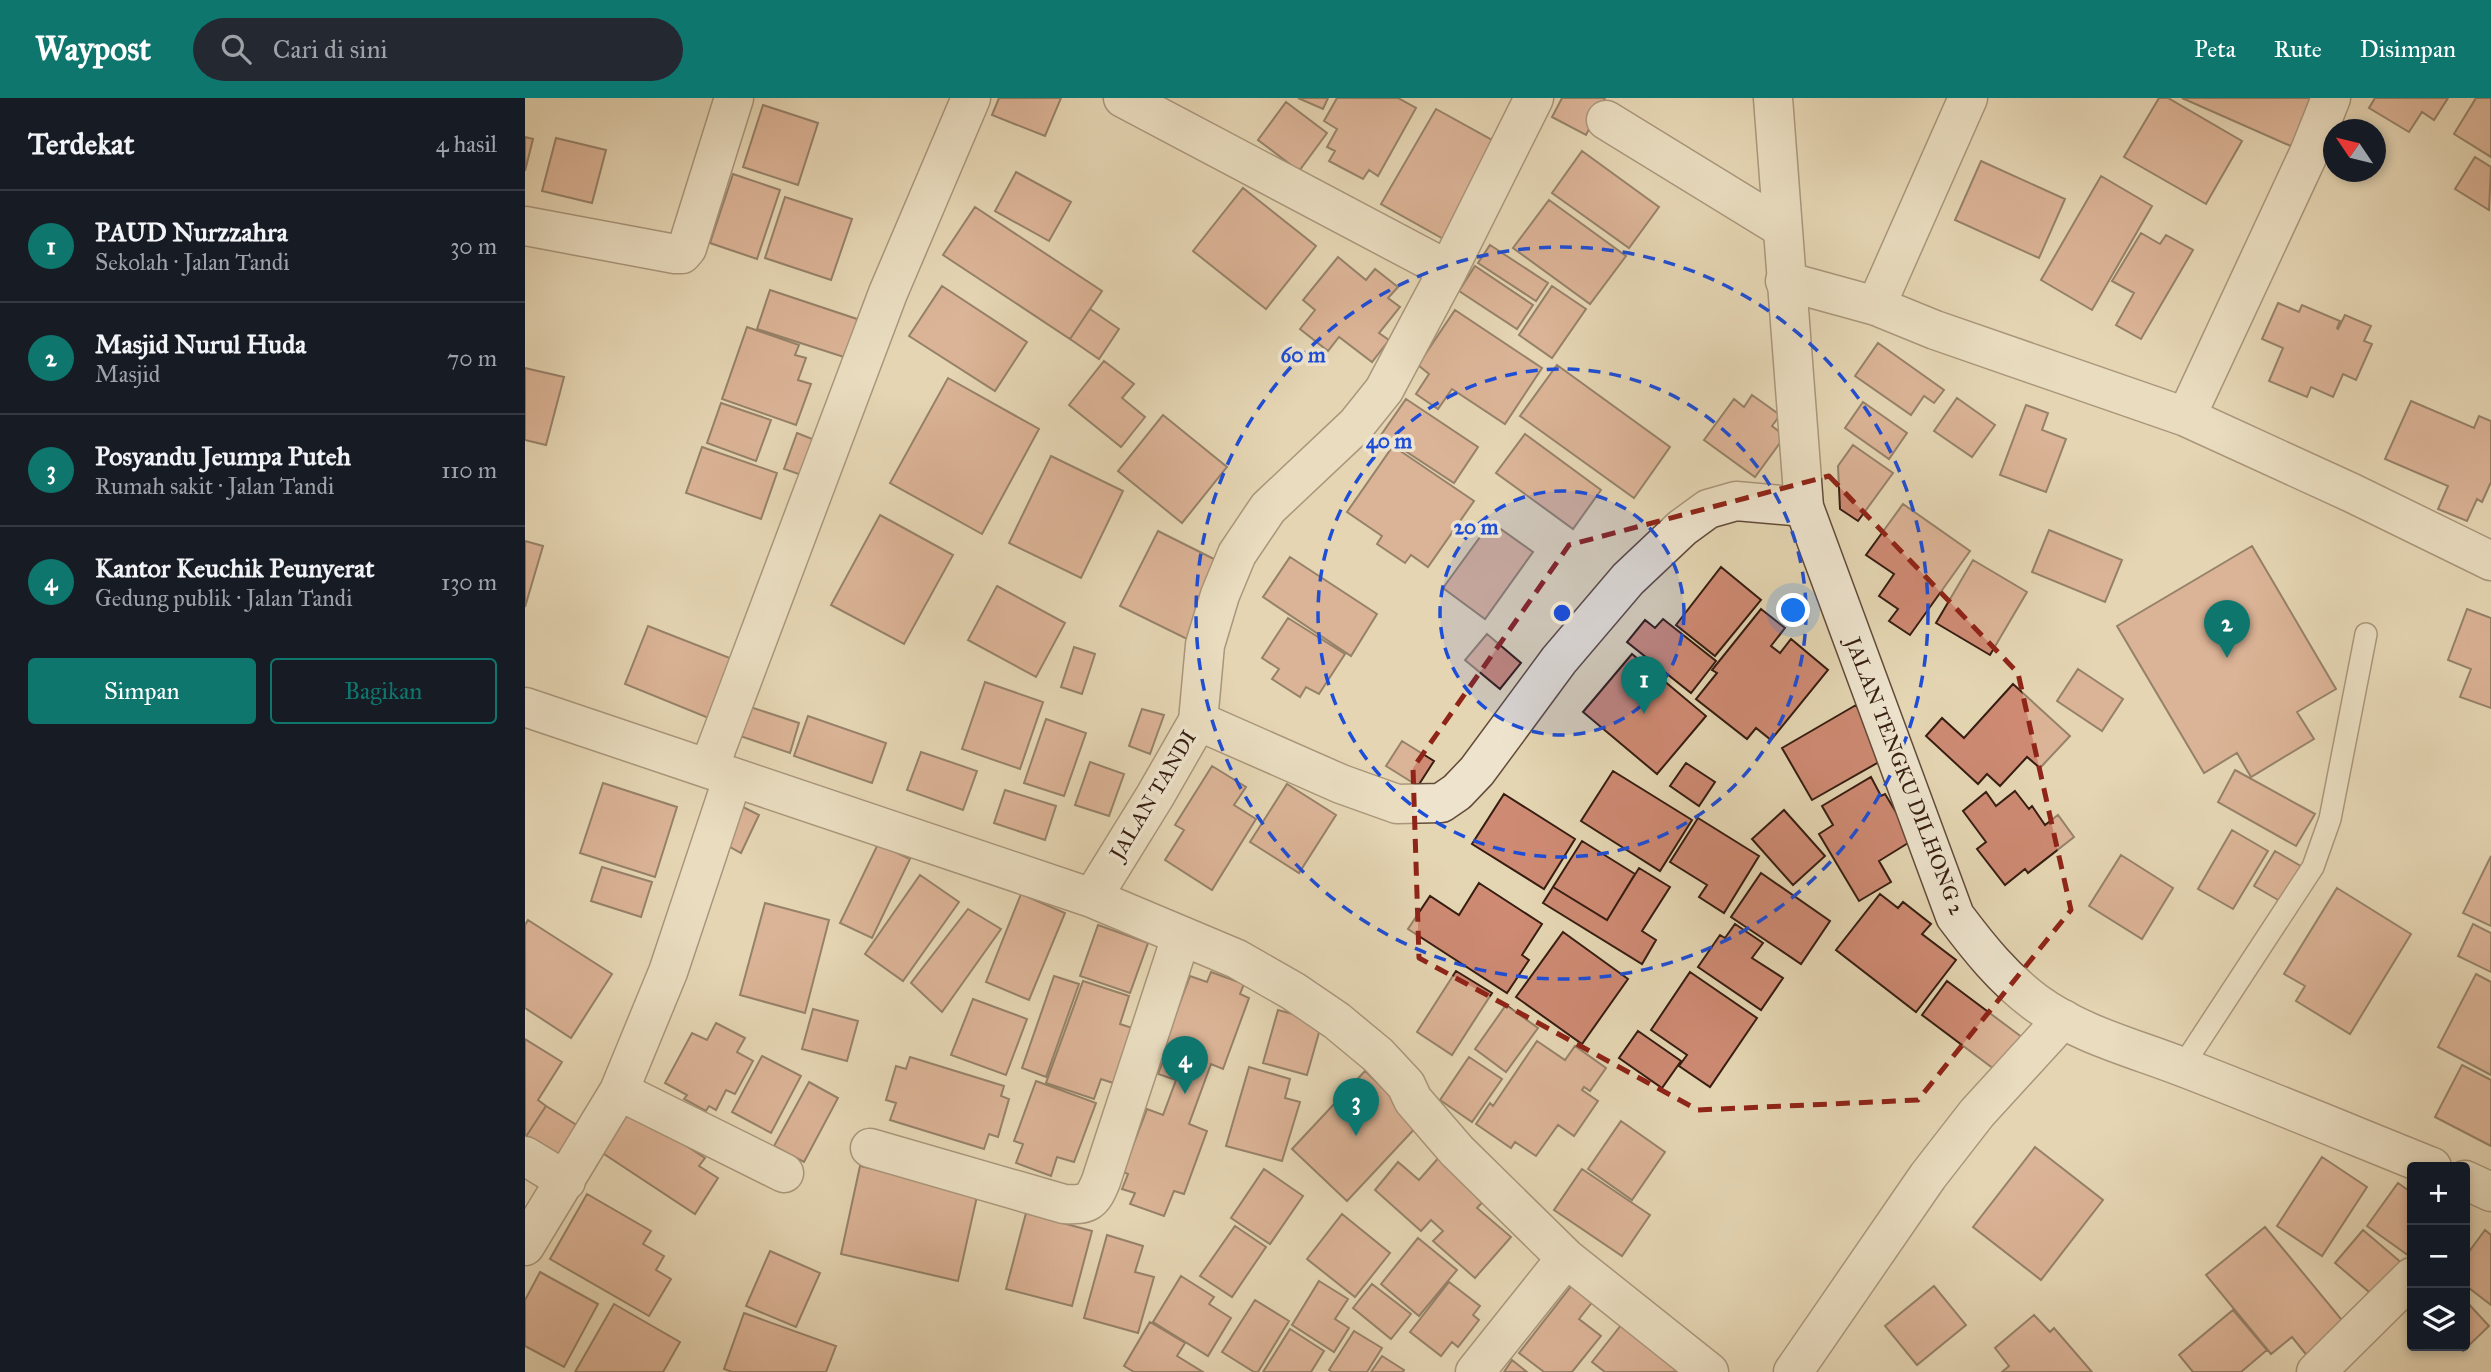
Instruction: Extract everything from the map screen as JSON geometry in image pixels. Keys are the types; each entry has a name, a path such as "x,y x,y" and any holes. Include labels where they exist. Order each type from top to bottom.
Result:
{"street":[{"path":"525,226 682,254 687,248 734,98"},
{"path":"525,1246 619,1091 668,972 721,773 888,293 971,98"},
{"path":"1123,98 1448,270"},
{"path":"1198,720 1206,645 1220,595 1237,554 1268,508 1356,425 1384,390 1534,98"},
{"name":"JALAN TENGKU DILHONG 2","path":"1773,98 1804,507 1955,916 2007,979 2036,1003 2063,1019 2117,1044 2182,1066 2420,1162"},
{"path":"1876,306 1968,98"},
{"path":"2186,417 2309,153 2331,98"},
{"path":"1606,120 1782,228"},
{"path":"1785,281 1876,306 1948,335 2186,417 2352,492 2491,561"},
{"name":"JALAN TANDI","path":"1092,898 1198,720 1342,784 1397,804 1441,803 1457,792 1477,771 1559,660 1628,579 1682,528 1708,509 1736,501 1804,507"},
{"path":"525,707 1092,898 1237,959 1293,991 1348,1029 1378,1055 1406,1085 1413,1100 1457,1151 1566,1258 1709,1372"},
{"path":"870,1148 1064,1203 1082,1205 1090,1201 1096,1195 1101,1181 1181,937"},
{"path":"1793,1372 1928,1176 1977,1113 2063,1019"},
{"path":"619,1091 784,1173"},
{"path":"525,1156 566,1181"},
{"path":"1475,1372 1566,1258"},
{"path":"2316,1372 2407,1282"}],"lane":[{"path":"2182,1066 2313,867 2330,819 2366,634"}],"highlighted area":[{"path":"1829,476 2018,673 2071,910 1918,1100 1698,1110 1419,958 1413,768 1569,545"}],"building":[{"path":"999,98 1061,98 1045,136 992,115"},
{"path":"1298,98 1328,98 1323,109"},
{"path":"1337,98 1398,98 1416,108 1378,176 1369,170 1363,179 1329,161 1335,151 1327,147 1337,129 1324,121"},
{"path":"1562,98 1605,98 1586,135 1552,117"},
{"path":"2159,98 2168,98 2242,141 2206,204 2124,157"},
{"path":"2182,98 2315,98 2293,147"},
{"path":"2375,98 2448,98 2434,120 2422,112 2409,132 2369,108"},
{"path":"2476,98 2491,98 2491,157 2454,134"},
{"path":"1286,102 1327,133 1299,171 1258,140"},
{"path":"763,105 818,123 798,185 743,167"},
{"path":"1436,109 1501,145 1447,241 1381,204"},
{"path":"525,137 533,139 525,171"},
{"path":"556,138 606,150 592,203 542,191"},
{"path":"1582,151 1659,207 1629,248 1552,193"},
{"path":"2475,157 2491,167 2489,210 2455,189"},
{"path":"1981,161 2065,199 2039,258 1955,220"},
{"path":"1016,172 1071,202 1049,241 995,211"},
{"path":"733,174 780,190 757,259 710,243"},
{"path":"2101,176 2152,206 2092,310 2041,280"},
{"path":"1243,188 1316,246 1266,309 1193,251"},
{"path":"785,197 852,219 831,280 765,258"},
{"path":"1549,200 1626,256 1590,304 1513,248"},
{"path":"975,207 1102,291 1070,339 943,255"},
{"path":"2141,233 2160,244 2166,235 2193,250 2141,339 2116,325 2134,293 2112,281"},
{"path":"1490,245 1548,283 1536,301 1478,263"},
{"path":"1338,257 1366,280 1375,269 1398,287 1388,298 1400,307 1379,333 1389,340 1372,362 1339,337 1328,351 1300,329 1315,310 1303,300"},
{"path":"1475,266 1533,305 1517,329 1459,291"},
{"path":"942,286 1027,342 995,391 909,336"},
{"path":"1552,286 1586,309 1552,358 1519,335"},
{"path":"770,290 860,320 847,358 757,329"},
{"path":"2278,303 2299,312 2302,305 2340,321 2338,329 2345,315 2371,326 2364,341 2372,344 2356,380 2343,374 2333,397 2311,387 2307,397 2269,381 2283,348 2262,339"},
{"path":"1090,309 1119,329 1099,359 1070,339"},
{"path":"1455,310 1542,368 1505,424 1452,389 1438,409 1416,394 1429,374 1418,365"},
{"path":"747,327 799,345 795,355 806,358 798,380 811,384 796,425 722,399"},
{"path":"1878,343 1944,390 1934,403 1924,396 1911,415 1855,376"},
{"path":"1104,361 1134,384 1122,398 1145,417 1121,447 1069,405"},
{"path":"1557,365 1670,447 1634,498 1520,416"},
{"path":"525,368 564,377 546,445 525,440"},
{"path":"948,378 1039,429 982,534 890,483"},
{"path":"1752,395 1780,415 1772,426 1785,436 1755,477 1704,440 1734,399 1744,407"},
{"path":"1957,398 1995,425 1972,457 1934,431"},
{"path":"1406,399 1478,447 1454,483 1381,435"},
{"path":"2411,401 2474,428 2479,416 2491,421 2491,482 2482,502 2477,499 2467,521 2438,509 2448,486 2385,459"},
{"path":"1863,402 1907,433 1889,459 1845,428"},
{"path":"721,403 771,420 756,461 707,443"},
{"path":"2026,405 2048,413 2042,430 2066,439 2046,492 2000,475"},
{"path":"1163,415 1227,467 1182,523 1118,471"},
{"path":"797,433 825,444 813,479 784,469"},
{"path":"1525,434 1601,490 1573,529 1496,473"},
{"path":"1853,445 1893,473 1858,521 1840,509 1838,466"},
{"path":"1393,446 1474,501 1428,567 1411,555 1405,563 1377,544 1382,536 1347,512"},
{"path":"702,447 777,473 761,519 686,493"},
{"path":"1051,456 1123,491 1081,578 1009,543"},
{"path":"1903,504 1970,551 1910,635 1889,621 1898,609 1879,596 1894,574 1866,555"},
{"path":"880,515 953,555 904,644 831,605"},
{"path":"1491,522 1533,552 1485,619 1443,588"},
{"path":"2049,530 2122,560 2105,602 2032,572"},
{"path":"1158,531 1224,564 1187,639 1120,606"},
{"path":"525,541 543,546 525,607"},
{"path":"2252,546 2336,689 2297,712 2314,739 2251,777 2237,753 2204,773 2117,626"},
{"path":"1290,557 1377,614 1351,656 1263,597"},
{"path":"1973,560 2027,592 1990,655 1936,623"},
{"path":"1721,567 1761,600 1715,656 1676,625"},
{"path":"997,586 1065,623 1036,677 968,640"},
{"path":"1761,609 1785,628 1771,646 1780,653 1791,639 1828,670 1771,740 1756,728 1747,739 1696,699 1717,673 1712,670"},
{"path":"2467,609 2491,618 2491,708 2460,697 2471,669 2448,660"},
{"path":"1288,618 1345,654 1319,694 1306,687 1300,697 1272,679 1279,669 1262,658"},
{"path":"1663,619 1716,661 1691,693 1627,642 1645,620 1655,628"},
{"path":"648,626 735,660 711,719 625,684"},
{"path":"1487,634 1521,663 1500,689 1465,660"},
{"path":"1074,647 1095,654 1082,694 1061,687"},
{"path":"1632,654 1706,716 1657,774 1583,712"},
{"path":"2078,669 2123,699 2102,731 2057,701"},
{"path":"985,682 1043,702 1020,769 962,749"},
{"path":"2013,684 2070,736 2040,768 2027,757 2000,786 1987,774 1978,784 1926,736 1942,718 1964,738"},
{"path":"1856,705 1886,758 1812,800 1782,748"},
{"path":"747,706 799,723 790,753 737,735"},
{"path":"1142,709 1164,715 1150,754 1129,746"},
{"path":"808,716 886,743 872,783 794,756"},
{"path":"1046,719 1086,733 1064,796 1024,783"},
{"path":"1402,741 1434,761 1418,786 1386,766"},
{"path":"921,752 977,771 963,810 907,790"},
{"path":"1090,762 1124,774 1109,816 1075,805"},
{"path":"1686,763 1715,782 1699,806 1670,786"},
{"path":"1212,766 1246,787 1234,805 1256,819 1212,890 1165,860 1184,830 1175,825"},
{"path":"2235,770 2315,814 2296,846 2218,802"},
{"path":"1613,771 1692,820 1660,871 1581,821"},
{"path":"1871,777 1881,796 1885,794 1913,840 1879,861 1891,882 1859,901 1819,834 1833,825 1822,806"},
{"path":"603,783 677,807 655,877 580,853"},
{"path":"1287,784 1336,815 1299,873 1250,842"},
{"path":"1005,790 1056,806 1045,840 994,823"},
{"path":"2015,791 2029,809 2032,806 2045,825 2058,815 2074,837 2028,873 2025,869 2005,885 1977,849 1986,842 1963,811 1986,792 1996,806"},
{"path":"1504,794 1575,839 1544,889 1472,844"},
{"path":"741,806 759,815 741,853 723,843"},
{"path":"1784,810 1825,856 1793,885 1752,839"},
{"path":"1698,818 1759,856 1724,913 1699,897 1707,885 1670,862"},
{"path":"2232,830 2268,851 2233,909 2198,889"},
{"path":"1582,841 1635,874 1607,920 1553,887"},
{"path":"878,844 910,859 872,938 840,923"},
{"path":"2275,851 2306,869 2285,904 2254,886"},
{"path":"2121,855 2173,888 2142,939 2089,906"},
{"path":"2491,856 2491,926 2463,913"},
{"path":"602,867 652,882 641,917 591,901"},
{"path":"1639,868 1670,887 1642,931 1656,940 1642,964 1543,903 1553,887 1607,920"},
{"path":"1761,873 1830,921 1801,964 1731,917"},
{"path":"920,875 959,902 903,981 865,954"},
{"path":"1479,883 1542,924 1522,955 1529,960 1507,993 1408,929 1430,896 1459,915"},
{"path":"2337,888 2411,934 2350,1034 2296,1001 2305,986 2284,974"},
{"path":"1021,894 1065,913 1029,1000 986,982"},
{"path":"1880,894 1898,908 1903,902 1931,924 1922,934 1956,960 1916,1012 1836,950"},
{"path":"765,903 829,920 805,1013 740,995"},
{"path":"968,909 1001,929 942,1012 911,983"},
{"path":"528,920 612,974 571,1038 525,1008 525,925"},
{"path":"1735,924 1763,943 1752,958 1783,978 1761,1010 1698,967 1720,935 1725,938"},
{"path":"2473,924 2491,933 2491,972 2458,956"},
{"path":"1098,925 1148,943 1130,993 1080,976"},
{"path":"1563,932 1628,979 1582,1044 1516,997"},
{"path":"1456,971 1492,993 1452,1055 1417,1032"},
{"path":"1211,972 1244,984 1240,994 1249,998 1223,1069 1211,1064 1189,1124 1207,1131 1184,1194 1174,1191 1164,1216 1130,1204 1135,1193 1122,1189 1128,1174 1123,1172 1147,1109 1163,1115 1176,1080 1158,1074 1168,1049 1163,1048 1190,976 1207,982"},
{"path":"1690,972 1757,1018 1710,1087 1679,1066 1687,1055 1651,1030"},
{"path":"2476,974 2491,982 2491,1075 2438,1047"},
{"path":"1054,976 1079,984 1046,1077 1022,1068"},
{"path":"1083,981 1129,996 1120,1024 1135,1029 1116,1084 1101,1079 1094,1099 1046,1083"},
{"path":"1947,981 2027,1041 2002,1075 1922,1015"},
{"path":"973,999 1027,1019 1006,1075 951,1055"},
{"path":"1506,1005 1538,1028 1506,1072 1475,1049"},
{"path":"813,1009 858,1021 847,1061 802,1049"},
{"path":"1278,1010 1322,1022 1307,1075 1263,1063"},
{"path":"716,1023 745,1038 737,1052 753,1061 735,1094 726,1090 716,1110 709,1106 706,1111 684,1099 687,1095 665,1083 692,1033 707,1040"},
{"path":"1638,1031 1681,1061 1662,1088 1619,1058"},
{"path":"525,1039 562,1062 538,1100 546,1106 525,1138"},
{"path":"1537,1041 1565,1060 1575,1046 1606,1068 1590,1091 1584,1087 1582,1090 1598,1101 1574,1136 1558,1125 1536,1156 1515,1142 1511,1148 1476,1124 1490,1103 1493,1106"},
{"path":"762,1056 801,1076 771,1133 732,1112"},
{"path":"910,1057 1004,1086 1001,1096 1009,1099 998,1137 989,1134 984,1149 890,1120 896,1103 886,1100 896,1066 906,1069"},
{"path":"1469,1057 1502,1079 1472,1122 1440,1100"},
{"path":"2462,1065 2491,1080 2491,1146 2435,1117"},
{"path":"1249,1067 1290,1079 1285,1098 1300,1102 1282,1161 1226,1146"},
{"path":"1365,1071 1420,1123 1347,1201 1292,1149"},
{"path":"1036,1081 1096,1103 1074,1162 1057,1157 1051,1176 1016,1163 1023,1144 1014,1141"},
{"path":"809,1082 838,1098 804,1162 774,1146"},
{"path":"546,1106 588,1132 564,1168 525,1138"},
{"path":"629,1109 705,1158 699,1166 718,1178 695,1214 601,1152"},
{"path":"1621,1121 1665,1152 1632,1200 1588,1169"},
{"path":"2035,1147 2103,1200 2041,1280 1973,1227"},
{"path":"1441,1155 1488,1196 1477,1208 1511,1237 1475,1278 1433,1241 1443,1231 1431,1220 1421,1231 1375,1190 1398,1162 1419,1180"},
{"path":"2322,1157 2367,1187 2322,1256 2277,1226"},
{"path":"860,1166 978,1192 958,1281 841,1254"},
{"path":"1264,1169 1303,1196 1270,1244 1231,1218"},
{"path":"1582,1169 1650,1215 1622,1256 1554,1210"},
{"path":"2398,1183 2407,1189 2407,1254 2367,1226"},
{"path":"587,1194 651,1231 643,1244 664,1256 656,1270 671,1279 649,1316 550,1259"},
{"path":"1026,1213 1092,1231 1072,1306 1006,1289"},
{"path":"1342,1214 1390,1253 1355,1297 1307,1259"},
{"path":"1235,1226 1266,1247 1232,1297 1200,1276"},
{"path":"2265,1227 2351,1331 2313,1363 2292,1337 2271,1354 2206,1275"},
{"path":"2363,1230 2407,1267 2407,1273 2381,1302 2335,1263"},
{"path":"2485,1230 2491,1235 2491,1305 2470,1289 2470,1250"},
{"path":"1107,1235 1143,1246 1135,1272 1154,1277 1138,1333 1084,1318"},
{"path":"1418,1238 1457,1270 1419,1316 1381,1284"},
{"path":"770,1251 820,1273 796,1327 746,1306"},
{"path":"540,1272 598,1304 564,1367 525,1346 525,1300"},
{"path":"1181,1276 1214,1297 1209,1304 1231,1318 1208,1356 1153,1322"},
{"path":"1576,1280 1597,1296 1579,1319 1601,1336 1572,1372 1544,1372 1519,1353"},
{"path":"1319,1281 1348,1299 1335,1319 1349,1328 1334,1352 1292,1325"},
{"path":"1449,1282 1480,1306 1473,1315 1479,1320 1458,1347 1452,1342 1441,1356 1410,1332"},
{"path":"1372,1284 1411,1314 1391,1339 1353,1308"},
{"path":"1934,1286 1966,1325 1917,1365 1885,1326"},
{"path":"1255,1300 1289,1321 1258,1372 1222,1352"},
{"path":"614,1304 680,1342 663,1372 575,1372"},
{"path":"2470,1305 2489,1326 2470,1344"},
{"path":"2233,1310 2267,1350 2241,1372 2193,1372 2179,1355"},
{"path":"744,1313 836,1346 826,1372 732,1372 724,1369"},
{"path":"1629,1315 1678,1372 1605,1372 1592,1362"},
{"path":"2034,1315 2050,1332 2054,1328 2092,1372 2002,1372 2009,1366 1995,1348"},
{"path":"1150,1322 1185,1343 1177,1356 1203,1372 1134,1372 1124,1366"},
{"path":"1290,1329 1324,1351 1311,1372 1263,1372"},
{"path":"1354,1331 1382,1348 1367,1372 1332,1372 1329,1370"},
{"path":"1382,1356 1404,1370 1403,1372 1371,1372"},
{"path":"1512,1360 1527,1372 1504,1372"}],"place":[{"name":"Masjid Nurul Huda","path":"2227,658"},
{"name":"PAUD Nurzzahra","path":"1644,714"},
{"name":"Kantor Keuchik Peunyerat","path":"1185,1094"},
{"name":"Posyandu Jeumpa Puteh","path":"1356,1136"}]}
